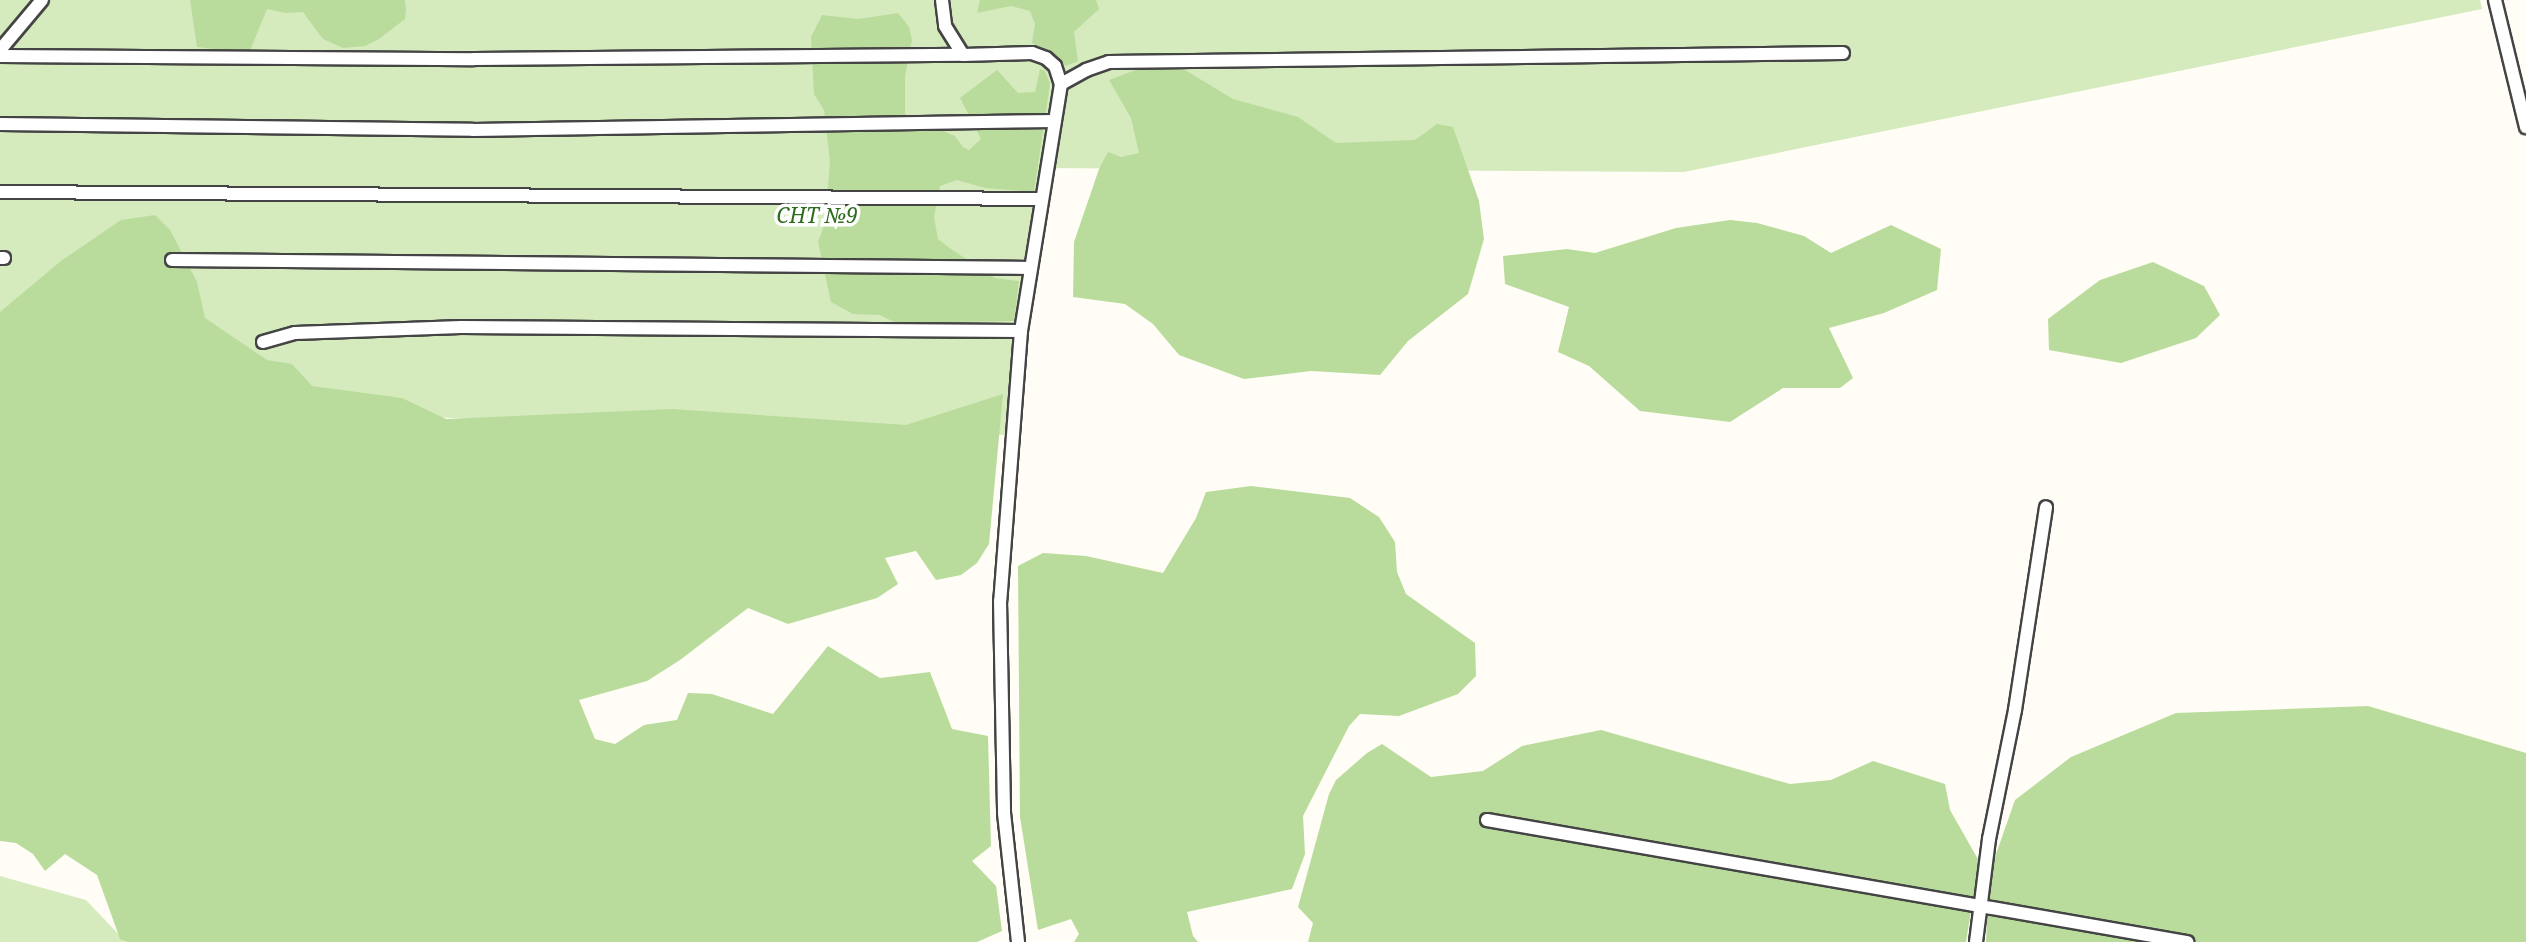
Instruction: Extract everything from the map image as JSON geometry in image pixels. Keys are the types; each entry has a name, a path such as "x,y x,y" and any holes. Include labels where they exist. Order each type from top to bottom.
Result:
{"street":[{"path":"0,50 41,0"},
{"path":"942,0 945,26 963,55"},
{"path":"2495,0 2526,127"},
{"path":"0,56 474,60 1032,53 1046,58 1055,66 1060,84 1021,331 1000,601 1004,813 1018,942"},
{"path":"1060,84 1086,70 1109,62 1843,53"},
{"path":"0,124 473,130 1055,121"},
{"path":"0,192 1042,199"},
{"path":"172,260 1031,268"},
{"path":"263,342 295,333 461,327 1021,331"},
{"path":"1976,942 1989,839 2015,710 2046,507"},
{"path":"1487,820 2187,942"}],"green space":[{"path":"0,0 32,0 0,41"},
{"name":"СНТ №9","path":"47,0 2480,0 2482,9 1684,172 1041,168 1005,435 0,404 0,58"},
{"path":"190,0 405,0 406,10 405,19 379,39 365,46 343,48 323,39 303,12 286,13 267,9 249,53 197,47"},
{"path":"980,0 1096,0 1099,9 1074,32 1078,61 1066,66 1032,43 1035,24 1030,11 1011,6 977,13"},
{"path":"898,13 909,27 912,40 905,76 905,114 955,136 963,147 969,150 981,139 960,98 997,70 1018,93 1035,92 1040,69 1045,71 1050,84 1034,192 985,188 957,180 940,186 934,217 938,239 948,247 995,278 1019,281 1014,321 896,323 880,315 853,314 831,302 818,242 825,223 830,161 824,110 814,94 811,37 822,15 859,19"},
{"path":"1157,62 1185,70 1233,99 1298,117 1336,143 1415,140 1437,124 1453,127 1479,201 1484,239 1468,294 1408,341 1380,375 1311,371 1244,379 1179,355 1153,324 1125,304 1073,297 1074,242 1099,169 1108,152 1121,157 1139,153 1131,118 1109,80"},
{"path":"155,215 170,230 197,282 205,318 267,360 292,364 312,386 402,398 446,419 672,409 906,425 1003,394 989,544 977,563 961,575 936,580 916,551 885,558 898,584 877,598 788,624 748,608 680,660 647,681 579,700 595,739 615,744 644,725 677,720 688,693 712,694 773,714 828,646 880,678 930,672 952,729 988,736 991,846 972,861 996,886 1002,931 977,942 127,942 120,939 97,875 65,854 45,871 33,854 16,843 0,841 0,312 61,261 121,220"},
{"path":"1730,220 1757,223 1804,236 1831,253 1891,225 1941,249 1937,290 1884,313 1829,328 1853,378 1840,388 1783,388 1730,422 1640,411 1589,366 1558,352 1569,307 1505,284 1503,256 1567,249 1595,253 1676,228"},
{"path":"2153,262 2204,286 2220,315 2196,338 2121,363 2049,350 2048,319 2100,280"},
{"path":"1251,486 1350,498 1379,517 1395,542 1397,572 1406,594 1475,643 1476,676 1458,694 1399,716 1360,714 1349,726 1303,816 1305,854 1292,889 1187,912 1193,936 1198,942 1074,942 1079,934 1071,919 1038,930 1020,817 1018,566 1043,553 1086,556 1163,573 1196,518 1206,492"},
{"path":"2368,706 2526,753 2526,942 1986,942 1989,874 2015,800 2071,757 2176,713"},
{"path":"1601,730 1790,784 1831,780 1873,761 1945,784 1950,810 1979,861 1966,942 1308,942 1313,923 1298,907 1329,794 1336,780 1367,753 1382,744 1431,777 1483,771 1522,746"},
{"path":"0,876 86,900 126,942 0,942"}]}
